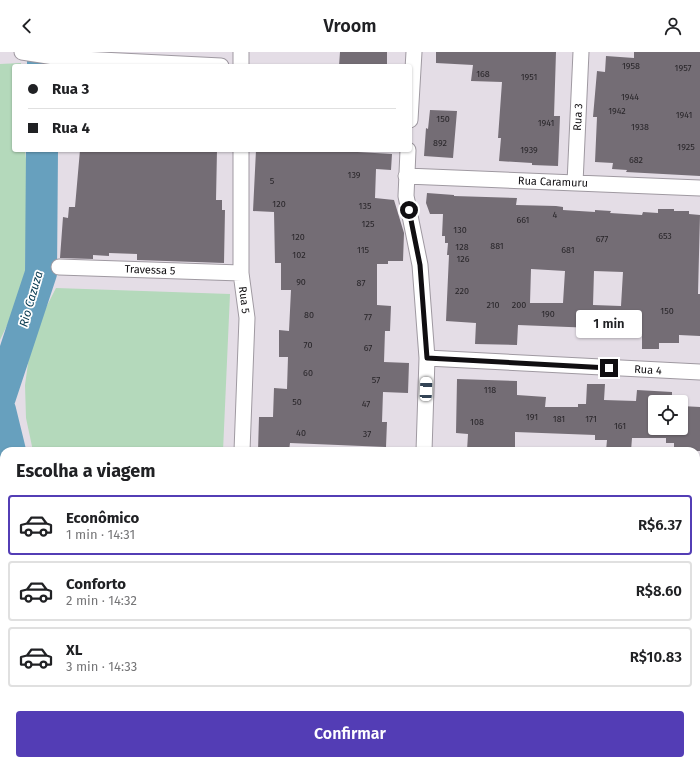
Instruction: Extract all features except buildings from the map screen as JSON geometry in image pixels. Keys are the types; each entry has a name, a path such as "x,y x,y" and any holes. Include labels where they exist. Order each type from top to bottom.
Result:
{"street":[{"path":"22,52 61,58 181,64"},
{"path":"241,52 241,64"},
{"path":"412,86 414,52"},
{"name":"Rua 3","path":"575,183 582,52"},
{"name":"Rua 5","path":"241,152 241,273 247,318 242,447"},
{"path":"408,152 406,196 420,265 427,358 424,447"},
{"name":"Rua Caramuru","path":"406,176 700,188"},
{"name":"Travessa 5","path":"59,267 241,273"},
{"name":"Rua 4","path":"427,358 700,372"}],"green space":[{"path":"21,63 12,64 12,152 25,152 28,178 25,272 11,317 0,340 0,64"},
{"path":"56,288 230,294 223,447 32,447 26,418 25,385 32,335"}],"waterway":[{"name":"Rio Cazuza","path":"43,52 43,64"},
{"name":"Rio Cazuza","path":"0,397 41,273 42,152"},
{"name":"Rio Cazuza","path":"0,410 9,447"}],"route":[{"path":"409,210 420,265 427,358 609,368"}]}
